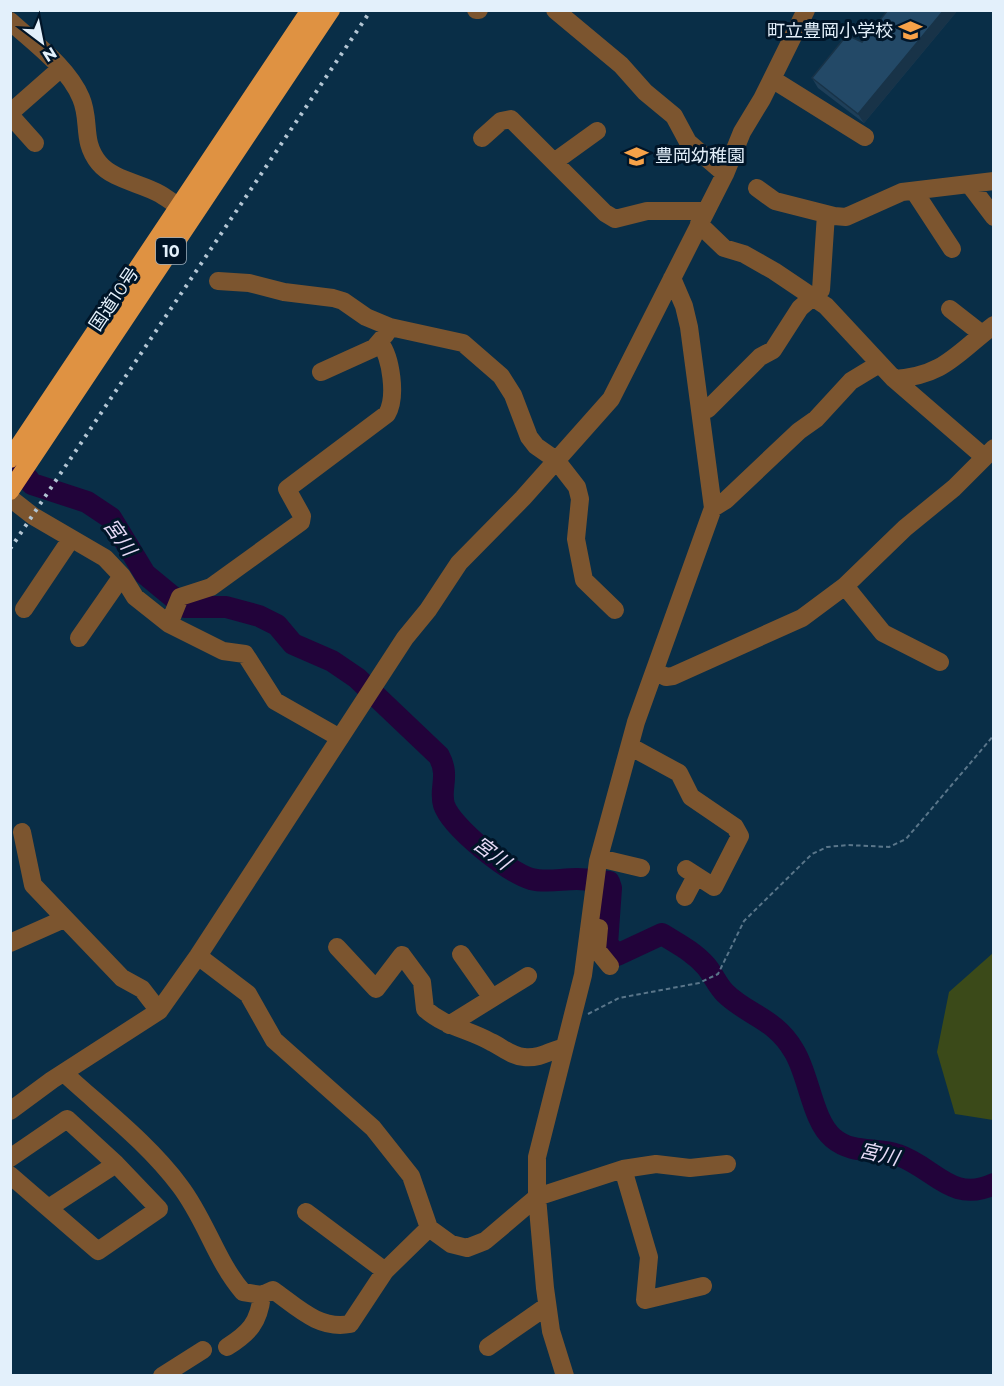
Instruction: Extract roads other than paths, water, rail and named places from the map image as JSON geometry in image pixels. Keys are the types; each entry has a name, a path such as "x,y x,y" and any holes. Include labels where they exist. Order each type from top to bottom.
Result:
{"highway":[{"name":"国道10号","path":"10,459 310,10"},
{"name":"国道10号","path":"10,491 331,10"}],"street":[{"path":"555,10 621,65 645,92 674,116 688,142 724,174"},
{"path":"10,1111 159,1011 198,956 405,638 428,610 459,563 611,399 724,174 742,132 807,10"},
{"path":"11,23 60,69 80,96 84,105 86,138 99,163 107,170 161,194 194,217"},
{"path":"35,143 10,114 60,69"},
{"path":"772,79 864,137"},
{"path":"482,138 501,121 511,119 605,213 615,219 647,211 702,218 724,248 744,255 814,297 857,337 894,379 988,452 954,488 905,528 845,586 802,618 679,673 666,677 655,671"},
{"path":"554,162 597,131"},
{"path":"757,188 776,201 826,214 846,216 857,214 894,195 993,181"},
{"path":"969,184 993,217"},
{"path":"915,191 952,249"},
{"path":"701,412 708,409 760,357 773,350 800,308 814,297 822,285 826,214"},
{"path":"565,1376 547,1306 537,1197 537,1157 583,975 599,859 636,722 713,508 689,327 684,306 672,278"},
{"path":"219,280 249,282 284,292 333,298 343,301 366,317 385,335 462,343 472,349 507,384 529,437 536,446 556,460 569,473 580,499 575,529 584,580 615,610"},
{"path":"894,379 928,374 943,367 988,329 950,309"},
{"path":"321,372 374,348 385,335"},
{"path":"169,624 180,597 211,587 301,522 302,516 287,489 387,414 392,395 385,335"},
{"path":"713,508 726,500 799,431 816,419 851,381 879,364"},
{"path":"10,498 71,540 105,558 122,576 142,604 169,624 223,651 245,654 275,701 340,738"},
{"path":"24,609 71,540"},
{"path":"79,638 122,576"},
{"path":"845,586 884,633 940,662"},
{"path":"631,747 679,773 691,797 735,827 740,836 714,887 691,873 685,897"},
{"path":"22,832 33,885 122,978 142,989 159,1011"},
{"path":"599,859 641,868"},
{"path":"593,897 601,912 597,950 610,966"},
{"path":"10,944 64,919"},
{"path":"337,947 376,989 402,955 422,982 425,1009 438,1021 521,1057 533,1058 566,1038"},
{"path":"461,954 492,998"},
{"path":"198,956 248,994 274,1040 373,1128 411,1176 429,1228 452,1244 467,1248 485,1241 537,1197 623,1169 656,1164 690,1168 727,1164"},
{"path":"449,1025 528,975"},
{"path":"64,1074 138,1140 180,1185 207,1227 227,1274 243,1292 262,1295 273,1290 310,1317 333,1327 350,1324 385,1270 429,1228"},
{"path":"10,1158 68,1119 159,1209 98,1251 50,1207 10,1175"},
{"path":"50,1207 116,1164"},
{"path":"623,1169 649,1257 645,1300 703,1286"},
{"path":"306,1212 385,1270"},
{"path":"227,1347 244,1336 260,1314 262,1295"},
{"path":"488,1347 547,1306"},
{"path":"162,1376 203,1350"}],"waterway":[{"name":"宮川","path":"11,457 32,484 87,502 111,518 145,574 185,607 226,607 259,616 277,625 293,644 332,661 357,678 439,756 444,770 444,805 469,837 495,859 531,879 548,881 581,879 609,882 611,888 607,944 617,955 662,934 701,961 725,993 742,1007 770,1024 786,1040 799,1061 820,1120 833,1138 848,1147 898,1155 954,1187 966,1190 994,1184"}],"railway":[{"path":"10,549 371,10"}],"place":[{"name":"町立豊岡小学校","path":"911,31"},
{"name":"豊岡幼稚園","path":"637,156"}]}
